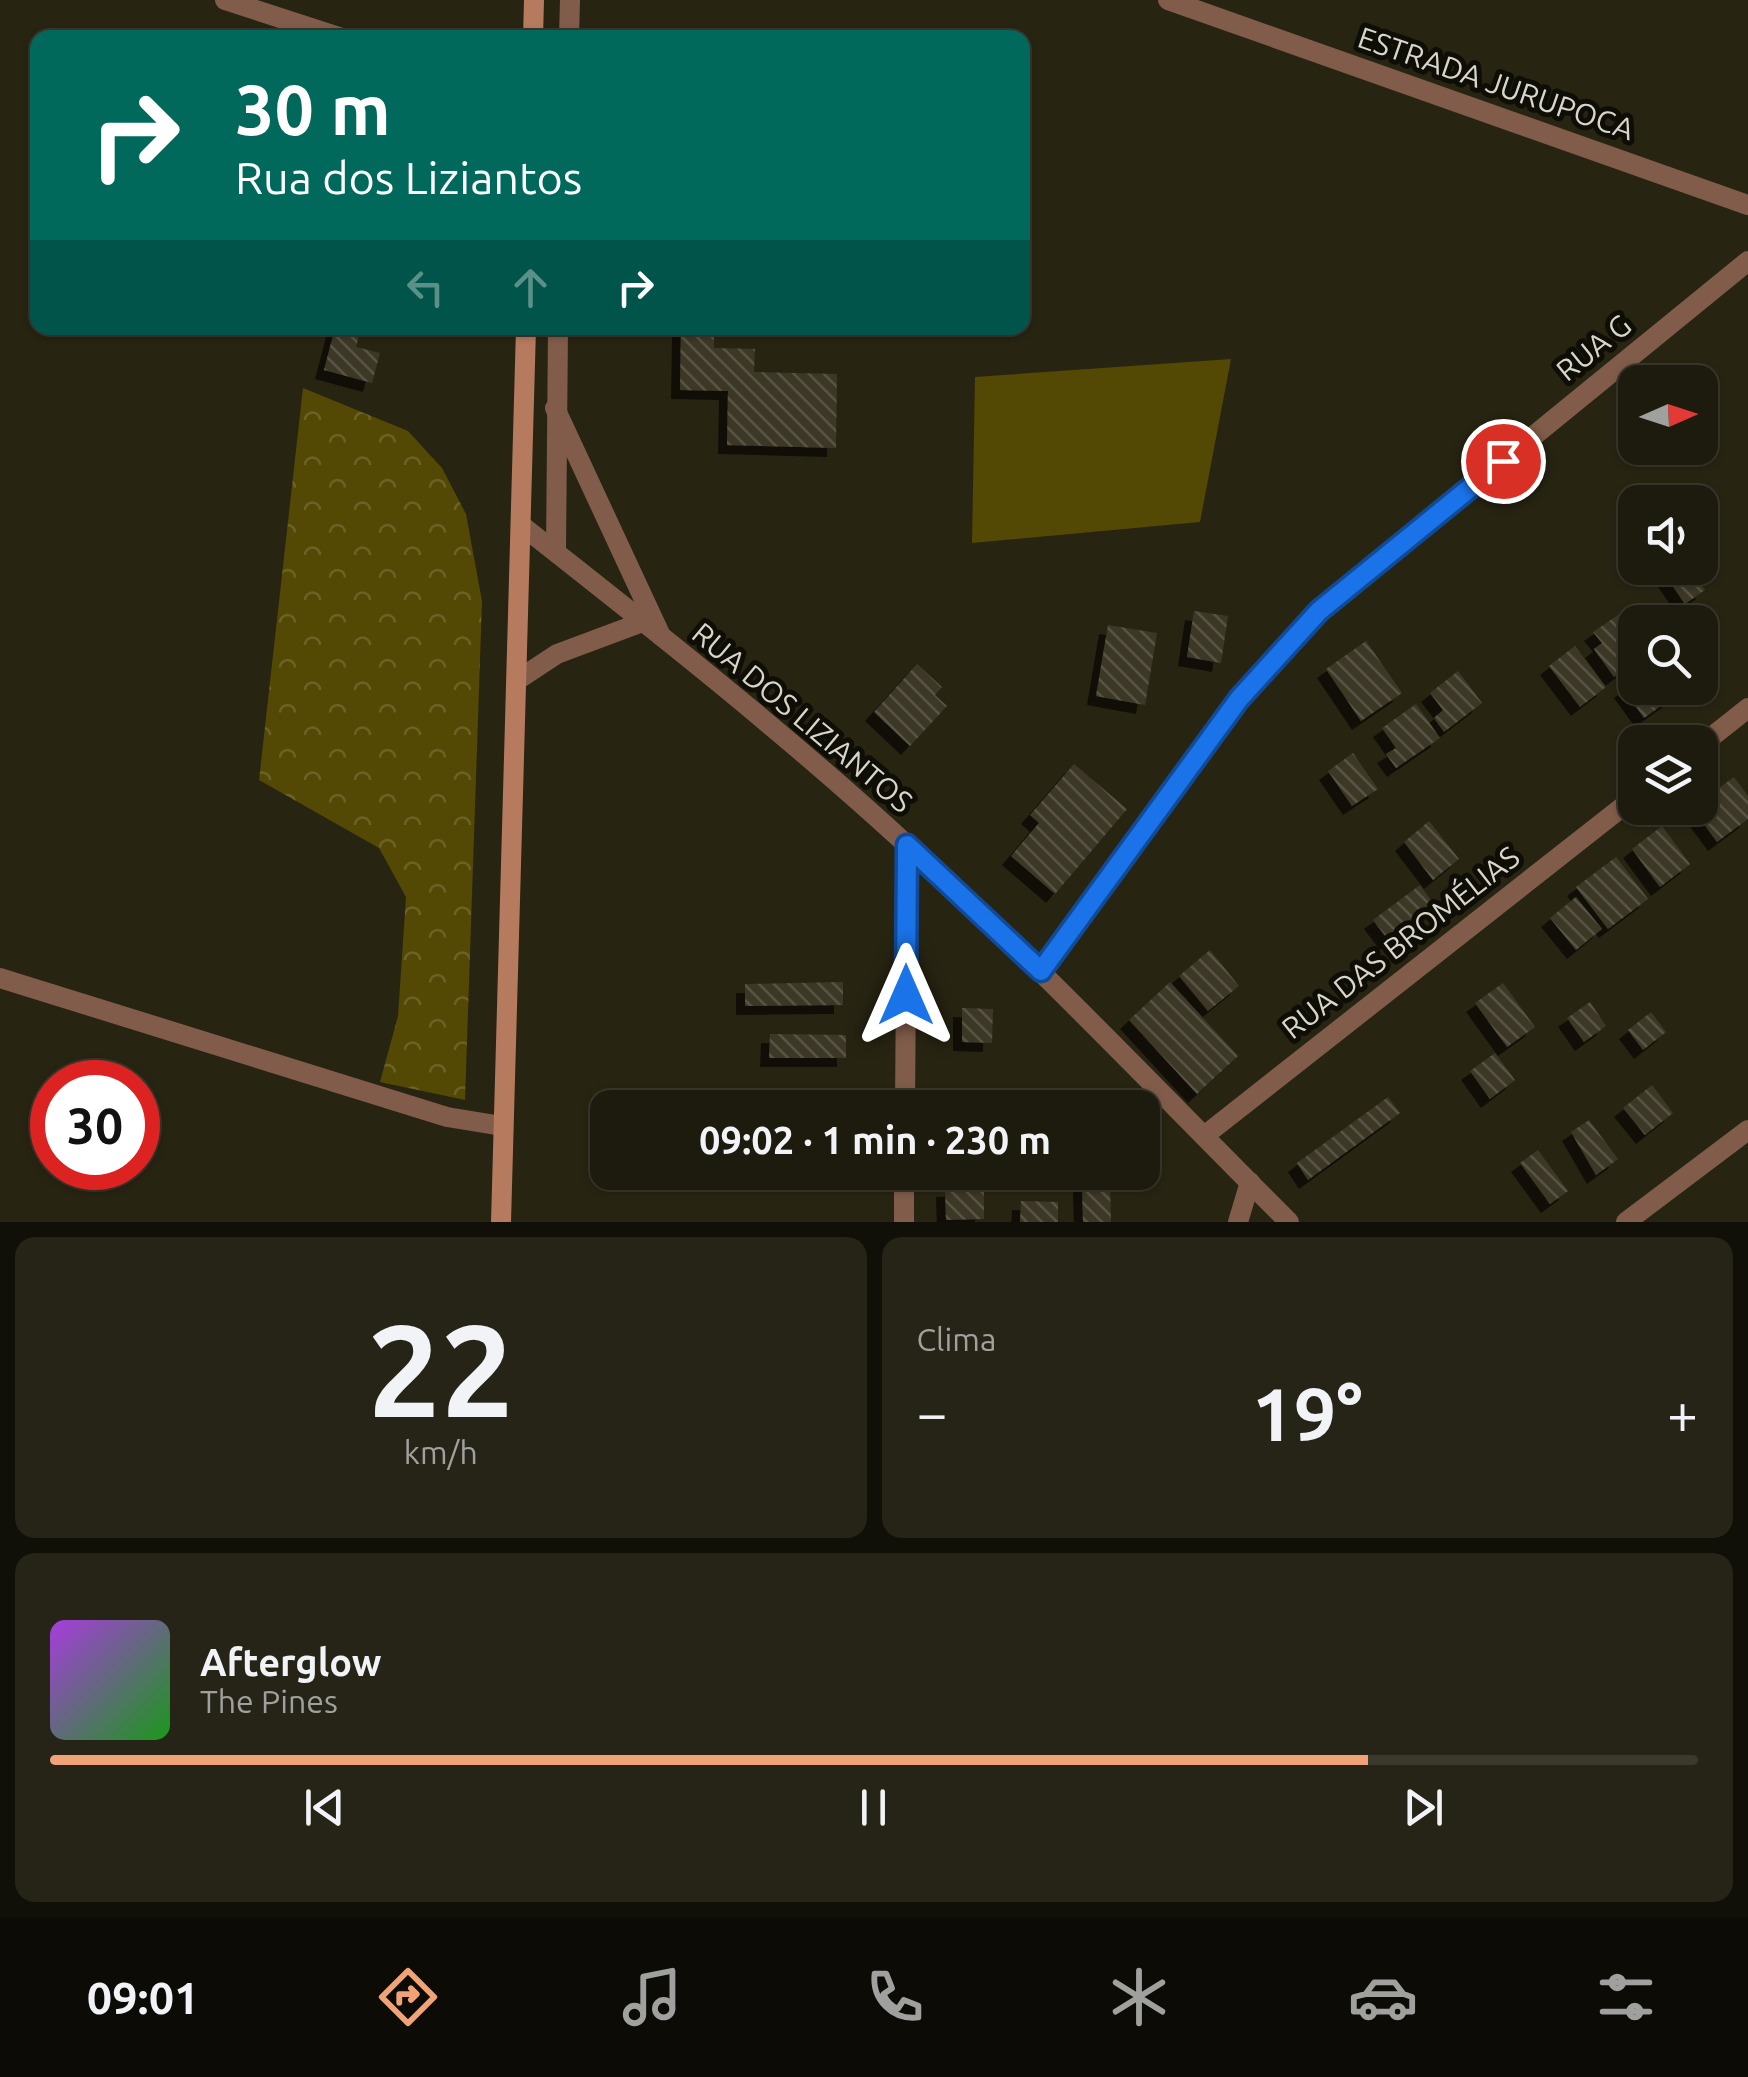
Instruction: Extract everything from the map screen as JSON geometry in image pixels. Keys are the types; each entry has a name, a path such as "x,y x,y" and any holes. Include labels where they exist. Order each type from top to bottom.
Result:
{"main road":[{"path":"533,30 534,0"},
{"path":"501,1222 526,335"}],"street":[{"path":"224,0 317,30"},
{"path":"568,30 570,0"},
{"name":"ESTRADA JURUPOCA","path":"1168,0 1748,205"},
{"name":"RUA G","path":"1041,971 1239,699 1319,611 1748,260"},
{"path":"556,552 558,335"},
{"path":"555,408 664,642"},
{"name":"RUA DOS LIZIANTOS","path":"522,525 790,742 907,845 1041,971 1289,1222"},
{"path":"519,679 570,648 640,623"},
{"path":"1718,732 1748,708"},
{"name":"RUA DAS BROMÉLIAS","path":"1204,1136 1618,810"},
{"path":"905,1090 907,845"},
{"path":"0,978 447,1117 502,1126"},
{"path":"1626,1222 1748,1130"},
{"path":"1238,1222 1250,1182"},
{"path":"904,1190 904,1222"}],"green space":[{"path":"1231,359 1200,522 972,543 975,377"},
{"path":"303,388 408,431 442,468 466,514 482,601 465,1100 380,1082 398,1016 406,897 379,848 259,780"}],"building":[{"path":"333,335 359,335 356,347 380,353 372,383 324,370"},
{"path":"681,335 714,335 714,348 755,349 754,372 837,374 836,448 727,445 728,391 680,390"},
{"path":"1672,585 1702,585 1705,590 1685,604"},
{"path":"1194,611 1228,616 1221,663 1187,657"},
{"path":"1618,615 1618,674 1614,677 1594,649 1602,643 1593,632"},
{"path":"1108,625 1157,633 1145,705 1096,696"},
{"path":"1366,641 1402,693 1361,721 1326,669"},
{"path":"1575,646 1606,687 1580,707 1549,666"},
{"path":"917,664 942,687 935,695 947,706 910,746 874,712"},
{"path":"1458,671 1482,703 1444,732 1434,718 1443,710 1430,693"},
{"path":"1416,704 1440,738 1396,768 1386,754 1396,748 1382,728"},
{"path":"1635,705 1662,705 1644,718"},
{"path":"1353,753 1378,789 1352,806 1328,771"},
{"path":"1074,764 1127,809 1055,894 1011,856 1039,823 1030,815"},
{"path":"1734,777 1748,796 1748,819 1717,842 1704,825 1718,825 1718,789"},
{"path":"1429,821 1459,859 1433,880 1404,842"},
{"path":"1662,826 1690,864 1660,887 1632,849"},
{"path":"1616,857 1648,899 1608,929 1576,887"},
{"path":"1420,885 1436,907 1389,941 1373,920"},
{"path":"1576,897 1602,929 1576,950 1550,918"},
{"path":"1210,950 1239,986 1208,1011 1179,976"},
{"path":"843,982 843,1005 745,1006 745,984"},
{"path":"1170,982 1238,1056 1197,1094 1129,1020"},
{"path":"1503,983 1535,1027 1507,1047 1475,1003"},
{"path":"1590,1002 1606,1026 1584,1042 1567,1018"},
{"path":"962,1008 993,1009 992,1043 962,1042"},
{"path":"1651,1012 1666,1032 1643,1050 1628,1030"},
{"path":"770,1034 846,1035 846,1058 769,1058"},
{"path":"1495,1053 1515,1080 1490,1099 1470,1071"},
{"path":"1652,1085 1673,1113 1645,1135 1623,1108"},
{"path":"1388,1097 1400,1113 1308,1180 1297,1163"},
{"path":"1589,1120 1618,1159 1596,1175 1571,1132"},
{"path":"1538,1150 1568,1191 1550,1204 1520,1163"},
{"path":"945,1190 984,1190 984,1219 946,1220"},
{"path":"1082,1190 1110,1190 1111,1222 1083,1222"},
{"path":"1021,1201 1058,1202 1058,1222 1020,1222"}],"route":[{"path":"906,995 907,845 1041,971 1239,699 1319,611 1503,461"}]}
